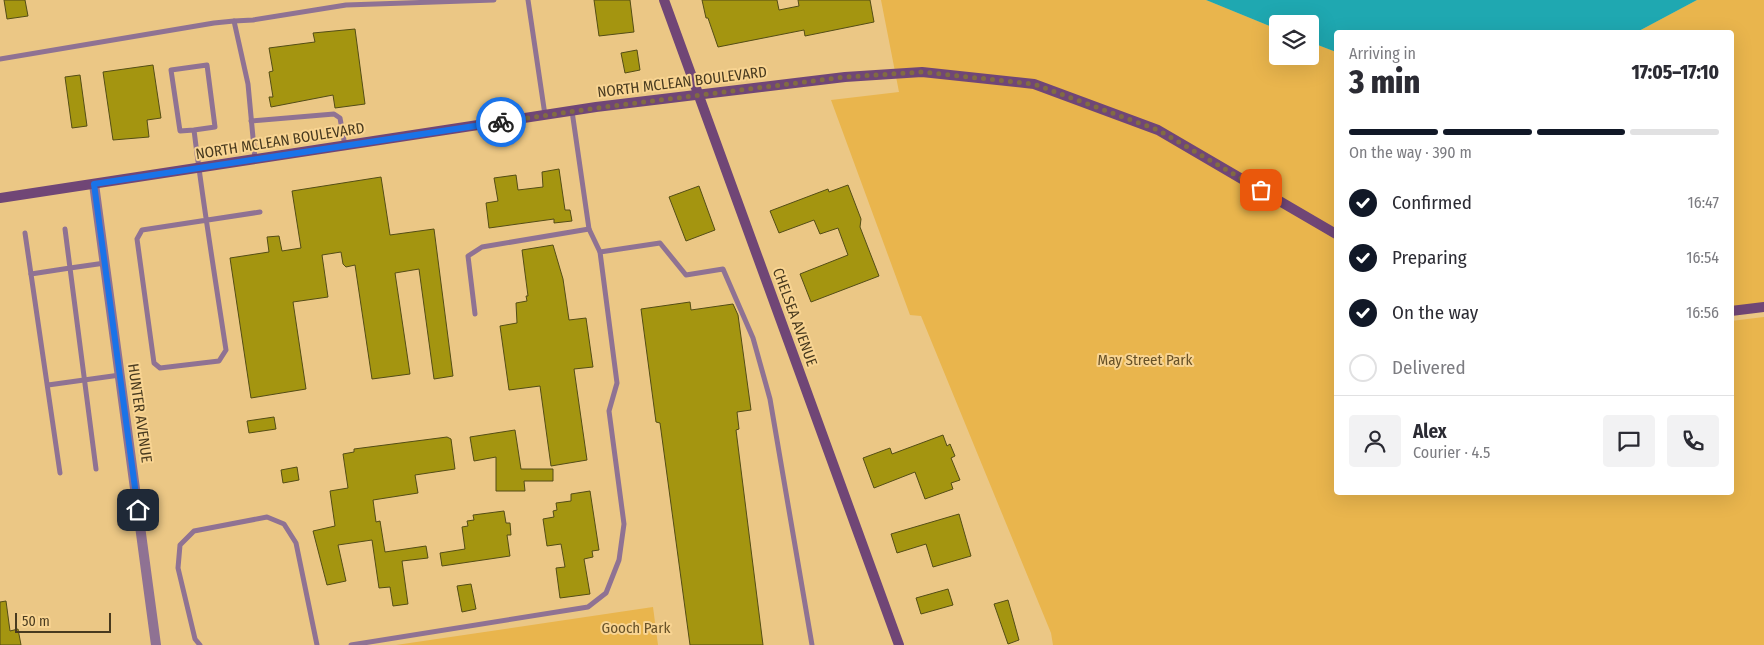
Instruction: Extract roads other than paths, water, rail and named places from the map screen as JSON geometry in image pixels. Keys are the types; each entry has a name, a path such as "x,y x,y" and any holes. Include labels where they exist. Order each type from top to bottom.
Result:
{"main road":[{"name":"CHELSEA AVENUE","path":"664,0 899,645"},
{"name":"NORTH MCLEAN BOULEVARD","path":"0,198 572,111 845,77 922,72 1034,84 1158,130 1334,233"},
{"path":"1734,311 1764,307"}],"street":[{"name":"HUNTER AVENUE","path":"94,184 156,645"}],"lane":[{"path":"0,59 214,22 234,21 346,4 494,0"},
{"path":"528,0 545,115"},
{"path":"234,21 248,84 255,160"},
{"path":"206,65 215,126 194,130 180,132 172,70 206,65"},
{"path":"351,645 588,607 606,593 619,560 624,524 609,411 617,383 600,252 589,229 572,111"},
{"path":"252,121 334,114 340,118 344,146"},
{"path":"194,130 206,220 226,350 218,361 160,368 154,363 137,239 142,230 206,220 260,212"},
{"path":"65,229 96,469"},
{"path":"475,314 468,256 482,247 589,229"},
{"path":"25,233 60,473"},
{"path":"600,252 660,243 686,275 723,269 752,338 770,399 812,645"},
{"path":"31,274 105,263"},
{"path":"48,385 120,375"},
{"path":"200,645 194,638 178,568 180,545 194,531 267,518 284,524 296,543 317,645"}],"water":[{"path":"1206,0 1697,0 1641,30 1334,30 1334,51 1319,45 1319,15 1269,15 1269,26"}],"park label":[{"name":"May Street Park","path":"1145,360"},
{"name":"Gooch Park","path":"636,628"}]}
